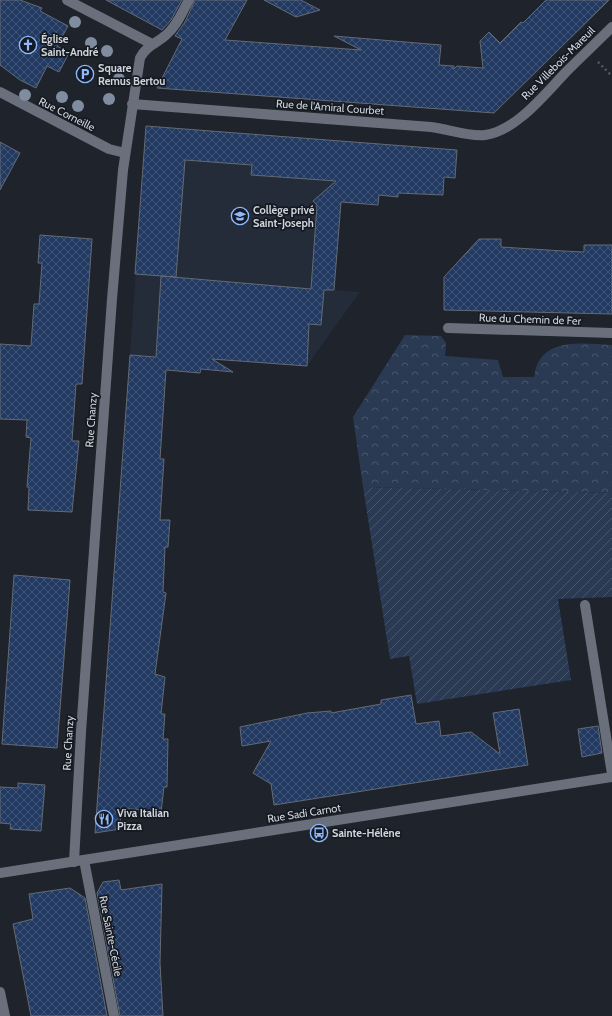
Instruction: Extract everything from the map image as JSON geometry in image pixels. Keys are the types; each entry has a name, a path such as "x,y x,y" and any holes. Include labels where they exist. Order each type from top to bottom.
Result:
{"street":[{"path":"67,0 152,44"},
{"name":"Rue Chanzy","path":"79,861 80,732 102,429 125,153 140,58 147,48 166,35 173,28 189,0"},
{"name":"Rue Villebois-Mareuil","path":"521,116 612,26"},
{"name":"Rue Corneille","path":"0,92 109,149 125,153"},
{"name":"Rue de l'Amiral Courbet","path":"132,104 431,127 476,135 494,133 502,130 521,116"},
{"name":"Rue du Chemin de Fer","path":"448,328 612,333"},
{"path":"585,605 612,774"},
{"name":"Rue Sadi Carnot","path":"0,873 612,777"},
{"name":"Rue Sainte-Cécile","path":"79,861 114,1016"},
{"path":"0,992 5,1016"}],"shaded area":[{"name":"Collège privé Saint-Joseph","path":"146,126 346,142 334,290 360,292 307,366 130,355"}],"green space":[{"path":"405,335 441,336 446,343 445,356 498,360 503,377 534,377 536,366 543,356 550,350 559,346 570,344 612,345 612,493 363,487 353,417"},
{"path":"363,487 612,493 612,597 558,599 571,680 417,704 409,656 390,659"}],"building":[{"name":"Église Saint-André","path":"0,0 20,0 42,8 40,11 68,26 57,46 69,53 59,72 47,66 36,88 20,80 0,65"},
{"path":"106,0 182,0 171,20 162,30"},
{"path":"195,0 247,0 225,40 361,50 334,36 441,45 439,65 454,66 454,69 457,66 483,68 480,41 489,32 500,43 546,0 609,0 494,113 157,88 182,39 175,36 185,22"},
{"path":"264,0 301,0 320,10 296,17"},
{"path":"146,126 457,150 455,178 444,177 443,195 398,193 398,197 379,195 378,205 341,202 334,290 324,290 321,325 309,324 307,366 212,359 233,372 201,369 200,373 166,370 160,459 164,459 160,520 170,520 168,547 165,547 163,592 166,593 155,674 165,677 161,714 165,714 163,739 168,739 167,787 164,787 161,812 121,808 120,829 95,833 130,355 156,357 161,276 311,289 317,205 313,201 336,181 251,175 252,165 185,160 176,277 135,274"},
{"path":"0,142 20,153 0,190"},
{"path":"40,235 92,239 82,384 76,384 72,441 79,441 72,512 28,510 29,487 27,487 31,438 26,437 27,420 0,419 0,344 31,346 34,304 39,304 42,263 38,263"},
{"path":"479,239 501,239 501,247 584,252 584,245 612,245 612,314 444,310 444,277"},
{"path":"14,575 70,580 57,748 2,744"},
{"path":"411,695 416,724 439,721 441,736 471,732 500,754 493,713 519,709 528,765 274,805 271,784 253,773 271,741 242,746 240,727 307,713 331,711 331,713 381,704 381,700"},
{"path":"598,726 602,753 582,757 578,729"},
{"path":"18,783 45,785 41,831 10,829 11,824 0,823 0,787 18,788"},
{"path":"119,880 121,890 162,884 160,963 163,1016 120,1016 97,893 103,882"},
{"path":"70,888 85,898 107,1016 31,1016 13,924 33,919 29,894"}],"place":[{"name":"Église Saint-André","path":"28,45"},
{"name":"Square Remus Bertou","path":"85,74"},
{"name":"Collège privé Saint-Joseph","path":"240,216"},
{"name":"Viva Italian Pizza","path":"104,819"},
{"name":"Sainte-Hélène","path":"319,833"}]}
